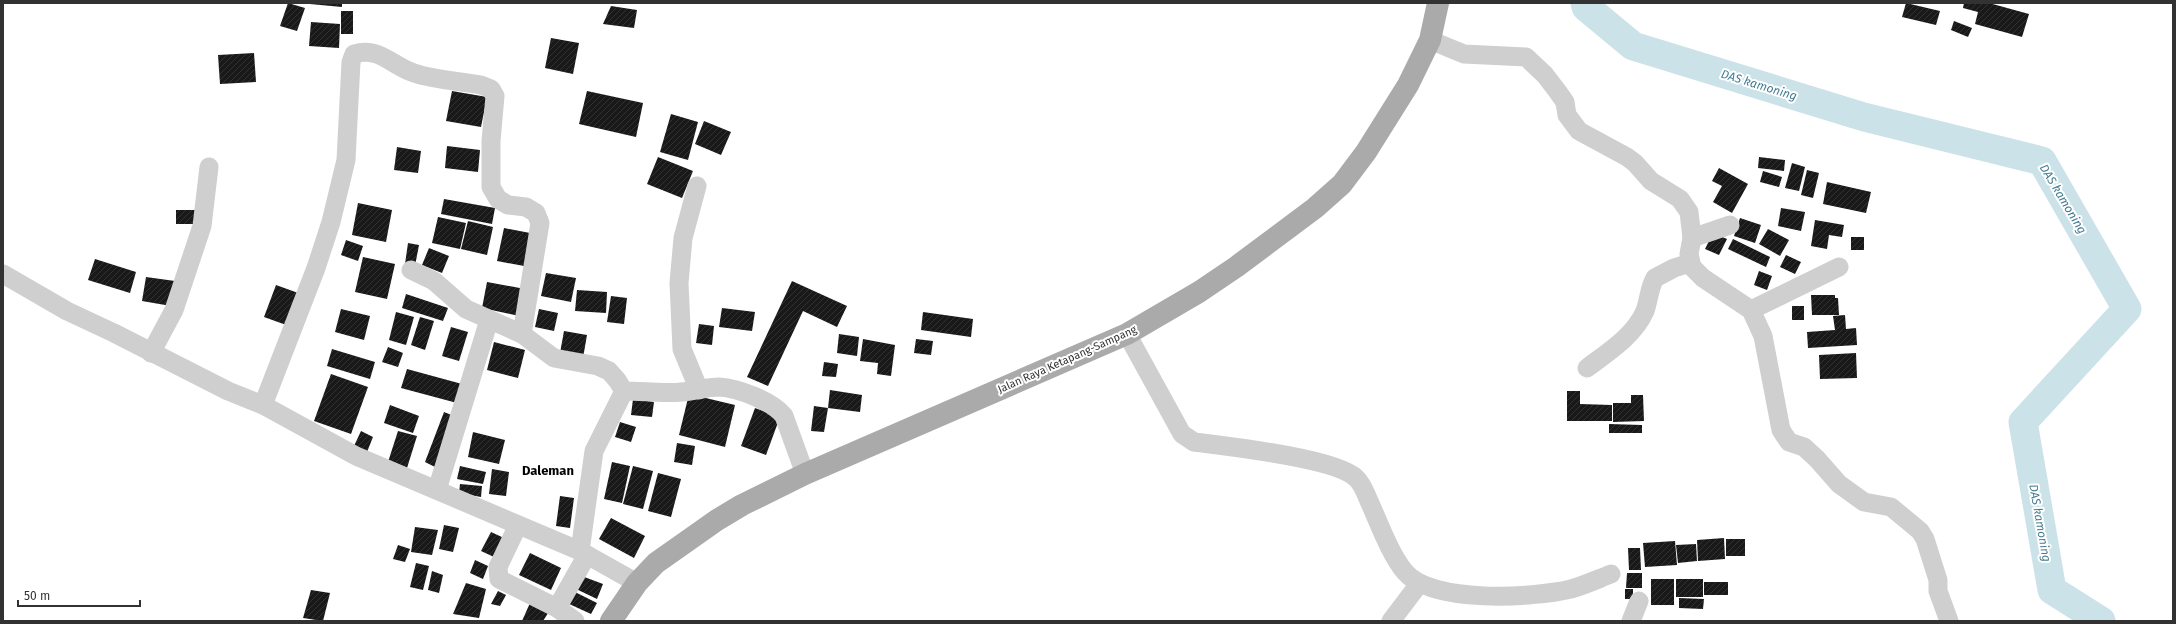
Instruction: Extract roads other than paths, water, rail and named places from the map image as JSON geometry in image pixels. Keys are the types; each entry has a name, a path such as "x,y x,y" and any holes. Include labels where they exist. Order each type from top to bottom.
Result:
{"main road":[{"name":"Jalan Raya Ketapang-Sampang","path":"611,621 637,583 656,564 717,520 805,474 1127,334 1199,292 1236,267 1315,208 1342,184 1366,152 1408,85 1430,40 1438,3"}],"street":[{"path":"1430,40 1464,54 1526,57 1545,75 1558,92 1565,102 1567,115 1579,132 1627,157 1651,181 1680,199 1689,212 1692,238 1689,254 1690,263 1703,278 1751,310 1763,336 1781,430 1789,442 1804,447 1839,484 1864,502 1890,507 1920,531 1925,539 1938,580 1938,591 1949,621"},
{"path":"263,405 316,268 331,222 346,160 351,62 354,54 365,50 377,54 414,73 481,85 491,89 495,96 491,142 491,187 498,199 508,205 526,207 536,213 540,223 522,334"},
{"path":"151,353 174,310 202,226 209,166"},
{"path":"697,186 684,238 679,283 682,349 699,390"},
{"path":"1692,238 1730,224"},
{"path":"1587,368 1620,344 1637,323 1645,312 1655,278 1674,268 1690,263"},
{"path":"1751,310 1839,267"},
{"path":"411,270 434,281 466,309 522,334 554,358 598,366 609,372 618,380 624,391"},
{"path":"3,274 67,311 114,333 228,391 263,405 356,456 583,553 637,583"},
{"path":"437,490 489,320"},
{"path":"1127,334 1175,423 1182,434 1194,442 1282,454 1335,467 1356,477 1402,566 1419,584 1448,593 1514,596 1572,588 1611,574"},
{"path":"624,391 682,392 717,387 734,389 779,409 784,416 805,474"},
{"path":"557,608 583,553 594,451 624,391"},
{"path":"518,525 498,567 499,579 557,608 575,621"},
{"path":"1391,621 1419,584"},
{"path":"1631,621 1639,601"}],"waterway":[{"name":"DAS kamoning","path":"1585,3 1586,7 1633,46 1864,117 2042,161 2127,309 2023,422 2052,590 2101,621"}],"district":[{"name":"Daleman","path":"548,470"}]}
